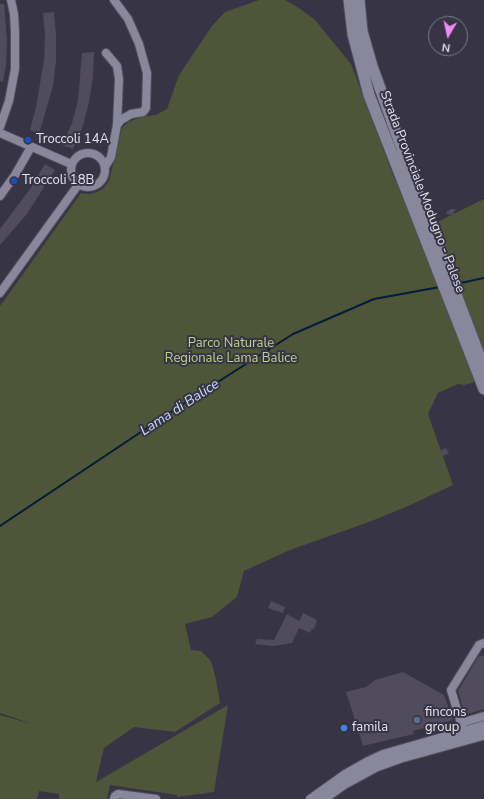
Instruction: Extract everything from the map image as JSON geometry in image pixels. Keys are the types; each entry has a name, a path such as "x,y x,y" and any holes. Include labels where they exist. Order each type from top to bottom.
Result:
{"main road":[{"name":"Strada Provinciale Modugno - Palese","path":"350,0 353,34 370,95 422,217 480,364 484,389"},
{"name":"Strada Provinciale Modugno - Palese","path":"359,0 362,31 372,66 422,217"},
{"path":"314,799 332,792 357,775 376,766 463,731 484,734"}],"street":[{"path":"0,128 9,101 15,69 15,32 12,0"},
{"path":"114,0 128,19 139,44 147,73 146,108 143,112 131,114 121,120 117,125"},
{"path":"105,167 100,158 90,153 80,155 71,164 71,177 78,185 83,187 89,188 95,186 103,179 105,167 111,157 117,125 120,79 117,66 106,53"},
{"path":"0,133 71,164"},
{"path":"0,196 15,175 31,147"},
{"path":"0,293 78,185"},
{"path":"463,731 451,690 478,645 484,643"},
{"path":"463,731 484,716"},
{"path":"314,799 339,778 368,761 400,748 484,725"},
{"path":"114,799 116,795 121,794 156,799"}],"green space":[{"name":"Parco Naturale Regionale Lama Balice","path":"259,0 285,0 299,8 315,20 351,64 393,175 419,231 484,199 484,377 472,383 464,385 458,384 438,393 428,414 453,485 406,507 369,522 290,550 244,571 237,597 212,617 185,624 191,650 201,651 211,661 220,703 175,732 134,727 104,748 96,782 228,705 214,792 177,797 177,795 110,785 107,799 59,799 59,794 39,791 37,799 0,799 0,715 32,724 0,713 0,306 81,193 89,194 97,192 103,189 109,181 122,128 128,122 141,117 156,115 167,109 179,75 212,26 225,12"}],"building":[{"path":"0,4 4,4 7,40 6,66 3,82 0,81"},
{"path":"54,12 56,61 53,86 39,134 30,130 36,107 44,60 45,36 43,13"},
{"path":"94,52 93,77 89,102 83,126 73,149 62,145 72,123 78,100 82,53"},
{"path":"45,164 55,170 27,214 0,245 0,229 30,189"},
{"path":"451,209 456,209 453,214 447,214 446,212"},
{"path":"446,448 449,453 443,456 440,451"},
{"path":"271,601 285,607 283,613 268,608"},
{"path":"303,613 317,620 314,629 312,629 310,633 299,628 292,643 274,646 255,644 257,639 274,640 287,614 299,621"},
{"path":"484,655 484,709 465,715 458,691 478,657"},
{"path":"403,672 444,695 453,720 413,731 414,734 363,746 346,692 366,687 375,680"}],"waterway":[{"name":"Lama di Balice","path":"456,284 484,278"},
{"name":"Lama di Balice","path":"0,526 177,408 293,334 374,299 440,287"}],"place":[{"name":"Troccoli 14A","path":"28,140"},
{"name":"Troccoli 18B","path":"14,181"},
{"name":"fincons group","path":"417,720"},
{"name":"famila","path":"344,728"}]}
